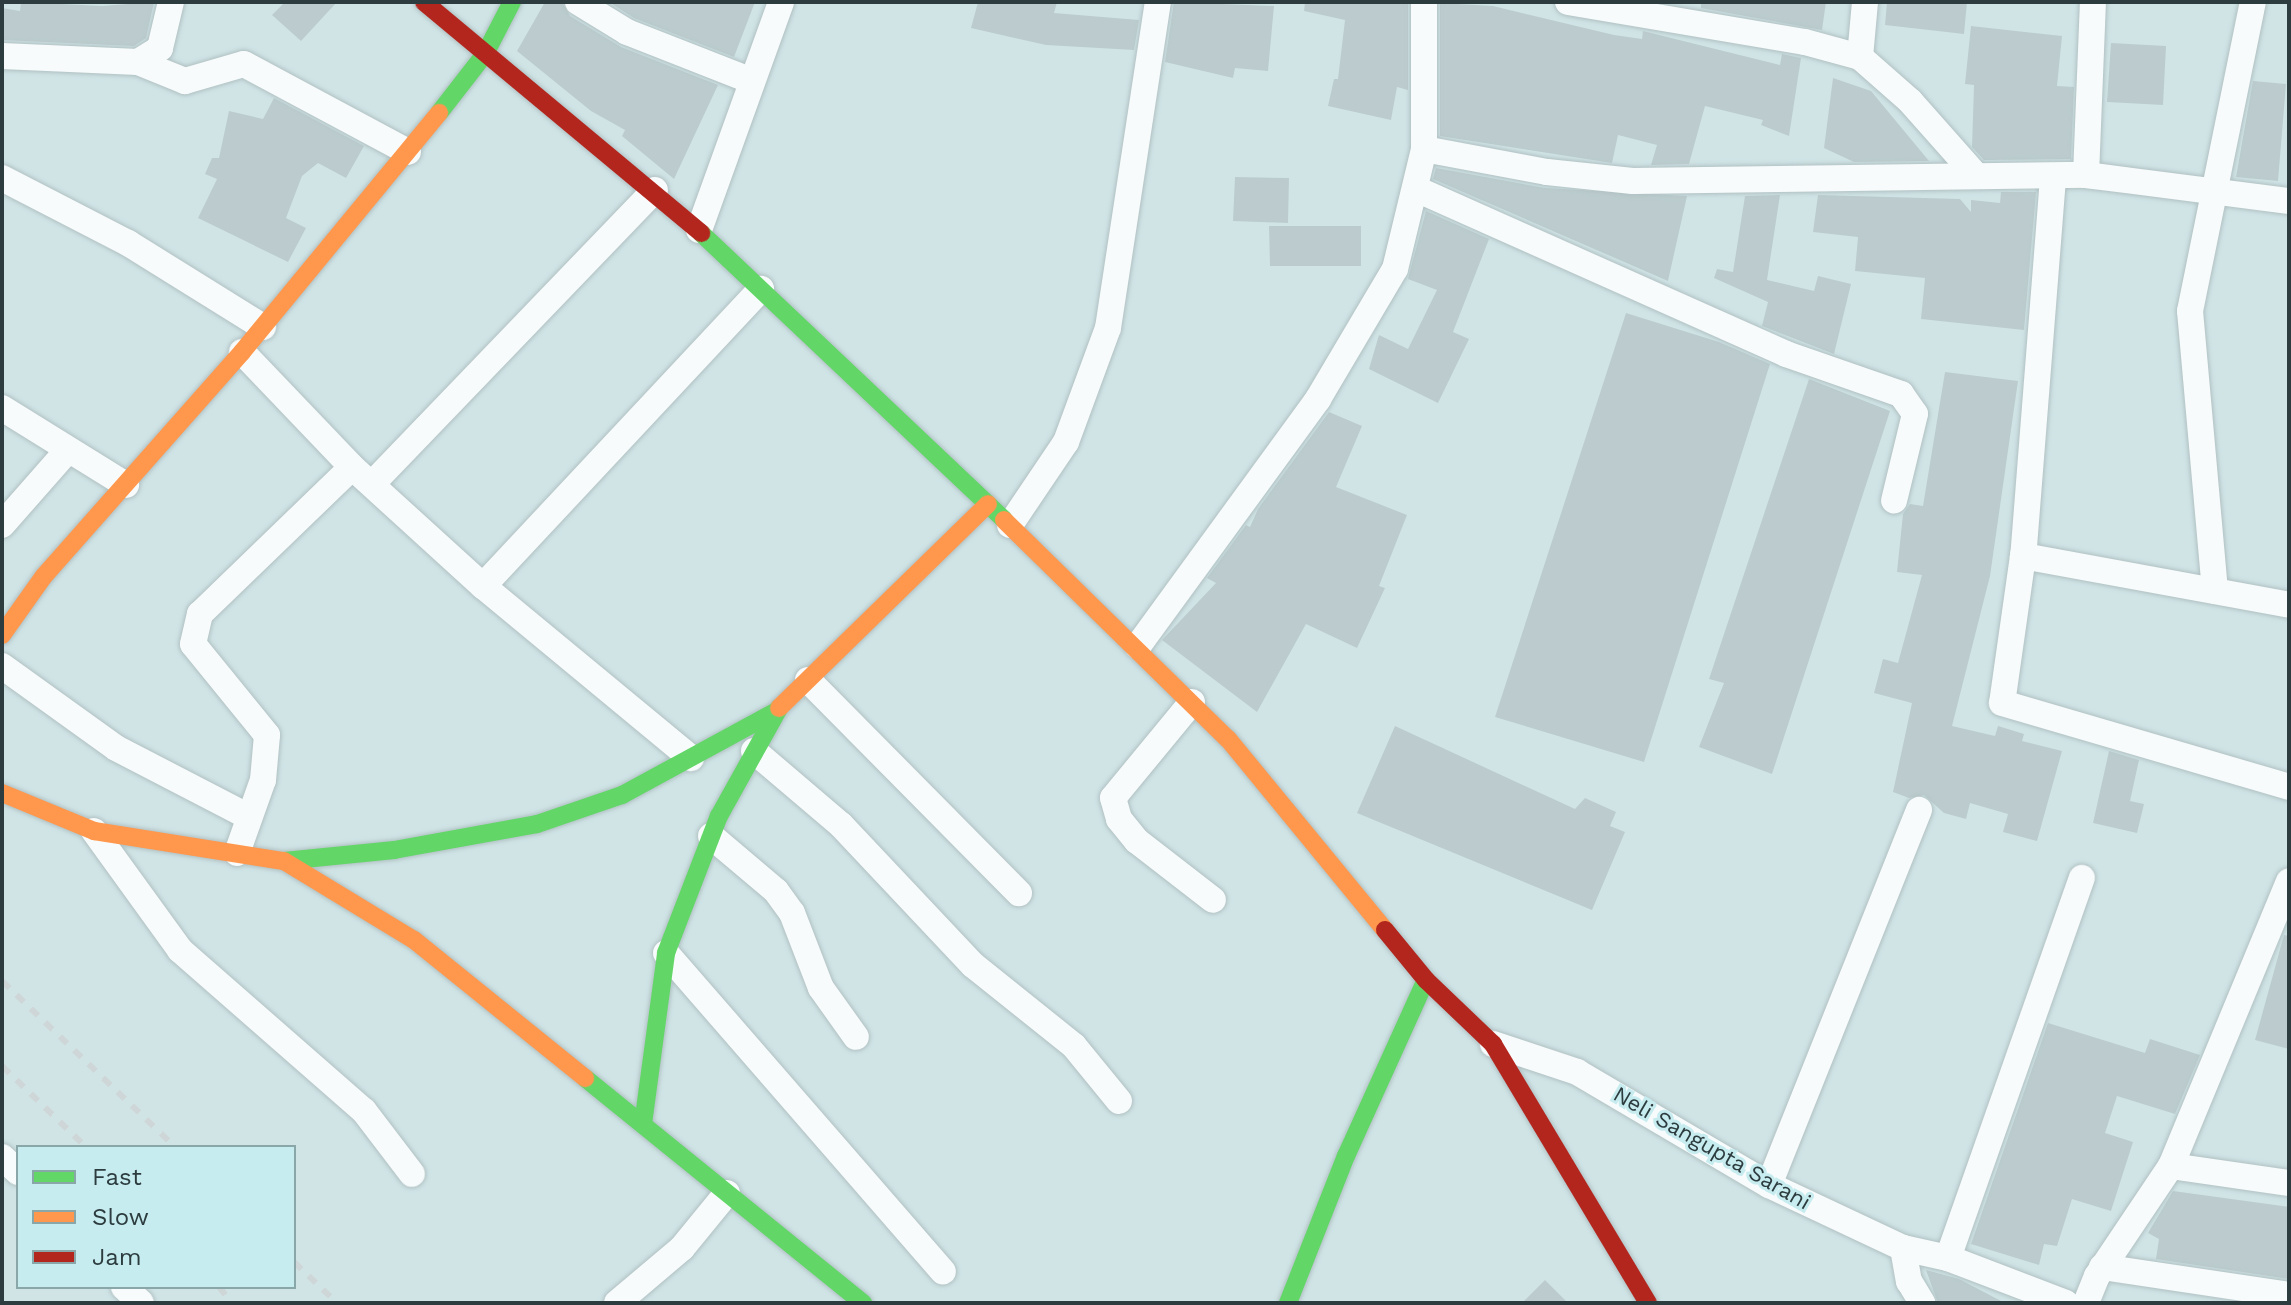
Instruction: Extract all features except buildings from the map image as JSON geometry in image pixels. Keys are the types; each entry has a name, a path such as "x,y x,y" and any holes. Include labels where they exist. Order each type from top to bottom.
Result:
{"street":[{"path":"138,62 160,48 171,2"},
{"path":"424,2 655,190 699,230 1138,646 1192,702 1426,980 1493,1044 1648,1303"},
{"path":"2,635 44,576 242,352 408,152 485,54 512,2"},
{"path":"578,2 627,32 752,81"},
{"path":"699,230 781,2"},
{"path":"1010,525 1066,442 1108,328 1158,2"},
{"path":"1138,646 1318,399 1395,269 1424,149 1424,2"},
{"path":"1568,2 1609,5 1860,57 1910,101 1973,172"},
{"path":"1860,57 1865,2"},
{"path":"2086,175 2093,2"},
{"path":"2215,591 2190,311 2253,2"},
{"path":"2,56 138,62 185,81 244,64 408,152"},
{"path":"1424,149 1547,172 1633,181 1973,172 2053,178 2086,175 2217,188 2289,201"},
{"path":"2,178 128,243 263,327"},
{"path":"2053,178 2023,556 2002,703 2289,787"},
{"path":"1416,189 1786,354 1901,394 1915,414 1894,501"},
{"path":"237,853 268,756 267,735 193,644 200,614 362,476 655,190"},
{"path":"483,586 761,289"},
{"path":"242,352 362,476 483,586 691,758"},
{"path":"2,408 126,485"},
{"path":"2,525 68,450"},
{"path":"2,793 94,831 284,861 394,850 537,824 622,795 775,712 988,504"},
{"path":"2023,556 2289,605"},
{"path":"2,666 116,748 249,817"},
{"path":"808,680 1019,893"},
{"path":"1192,702 1113,798 1119,819 1137,841 1213,900"},
{"path":"643,1124 666,953 711,836 775,712"},
{"path":"754,751 841,825 973,965 1074,1046 1119,1101"},
{"path":"1769,1185 1919,810"},
{"path":"94,831 180,950 364,1111 412,1174"},
{"path":"711,836 776,891 792,913 821,988 856,1037"},
{"path":"284,861 414,940 863,1303"},
{"path":"1948,1258 2082,878"},
{"path":"2086,1303 2102,1267 2171,1166 2289,881"},
{"path":"666,953 943,1272"},
{"path":"1288,1303 1346,1156 1426,980"},
{"name":"Neli Sangupta Sarani","path":"1493,1044 1577,1072 1769,1185 1903,1248 1948,1258 2066,1303"},
{"path":"2171,1166 2289,1183"},
{"path":"617,1303 682,1248 727,1193"},
{"path":"1903,1248 1909,1281 1922,1303"},
{"path":"2102,1267 2289,1295"},
{"path":"126,1289 141,1303"}],"railway":[{"path":"2,981 173,1145"},
{"path":"2,1066 84,1145"},
{"path":"296,1264 337,1303"},
{"path":"221,1289 232,1303"}],"traffic: fast":[{"path":"439,113 485,54 512,2"},
{"path":"701,233 1004,520"},
{"path":"643,1124 666,953 719,816 779,708"},
{"path":"284,861 394,850 537,824 622,795 775,712"},
{"path":"1288,1303 1346,1156 1426,980"},
{"path":"585,1078 863,1303"}],"traffic: slow":[{"path":"2,635 44,576 242,352 439,113"},
{"path":"779,708 988,504"},
{"path":"1004,520 1228,739 1385,930"},
{"path":"2,793 94,831 284,861 414,940 585,1078"}],"traffic: jam":[{"path":"424,2 701,233"},
{"path":"1385,930 1426,980 1493,1044 1648,1303"}]}
